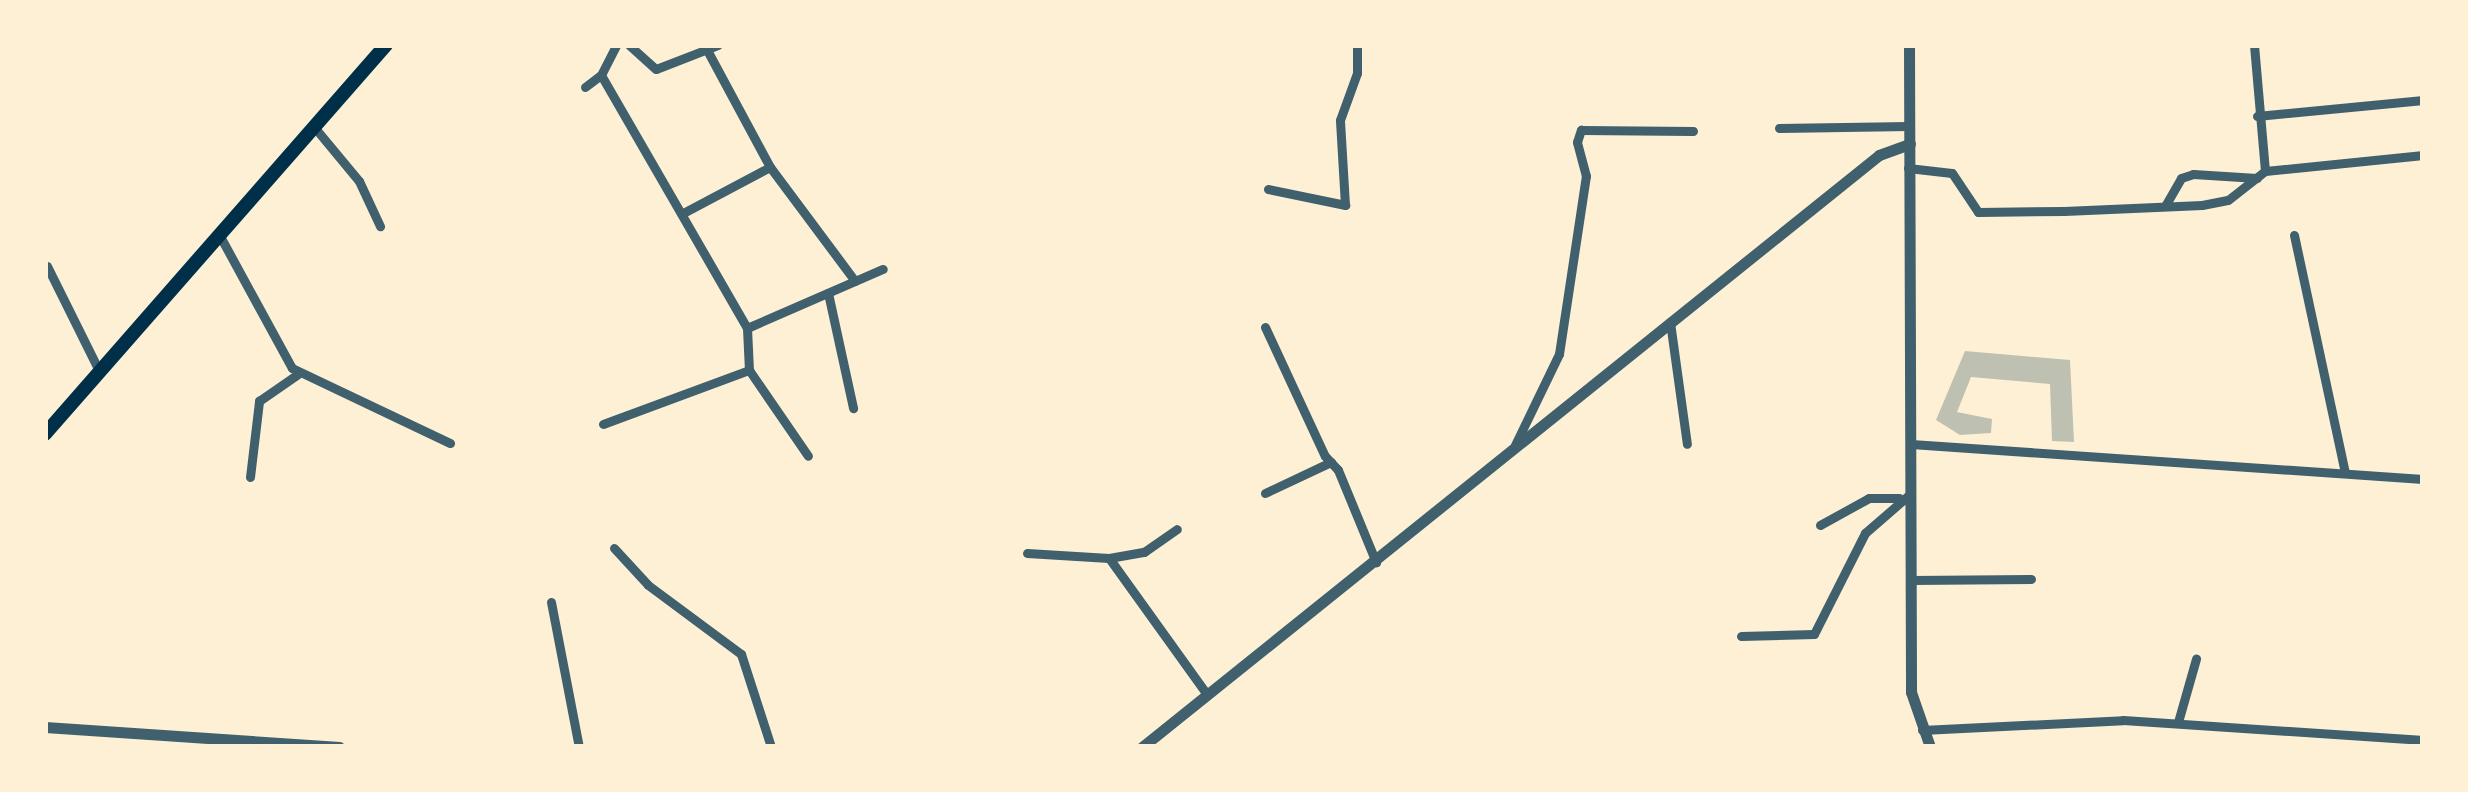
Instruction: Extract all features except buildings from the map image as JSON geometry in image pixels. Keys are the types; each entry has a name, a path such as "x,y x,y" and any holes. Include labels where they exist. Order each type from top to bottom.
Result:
{"main road":[{"path":"45,434 221,238 386,45"}],"street":[{"path":"585,86 601,74 616,45"},
{"path":"629,45 656,69 718,45"},
{"path":"1268,189 1344,205 1340,120 1357,72 1356,45"},
{"path":"1909,45 1911,444 1905,496 1911,580 1912,707 1930,747"},
{"path":"2254,45 2261,175"},
{"path":"707,50 770,167 856,281"},
{"path":"601,74 686,212 747,328 749,370 808,456"},
{"path":"2257,116 2423,100"},
{"path":"1778,128 1910,126"},
{"path":"315,128 360,181 380,226"},
{"path":"1506,460 1554,372 1586,176 1577,142 1581,130 1693,131"},
{"path":"1142,747 1506,460 1879,154 1910,144"},
{"path":"2166,206 2181,178 2193,174 2261,175 2423,155"},
{"path":"686,212 770,167"},
{"path":"1908,168 1952,172 1978,212 2166,206 2228,200 2261,175"},
{"path":"2294,235 2345,472"},
{"path":"221,238 298,374 450,443"},
{"path":"48,266 100,373"},
{"path":"747,328 883,269"},
{"path":"828,293 853,408"},
{"path":"1670,322 1686,444"},
{"path":"1264,327 1376,562"},
{"path":"604,424 749,370"},
{"path":"250,477 259,401 298,374"},
{"path":"1911,444 2423,479"},
{"path":"1265,493 1330,462"},
{"path":"1820,525 1869,498 1905,496"},
{"path":"1741,636 1814,634 1850,555 1905,496"},
{"path":"1028,553 1109,558 1144,552 1176,529"},
{"path":"614,548 648,584 741,654 771,747"},
{"path":"1109,558 1206,693"},
{"path":"1911,580 2031,578"},
{"path":"551,602 579,747"},
{"path":"2178,722 2196,659"},
{"path":"1921,730 2178,722 2423,740"},
{"path":"45,727 334,747"}]}
